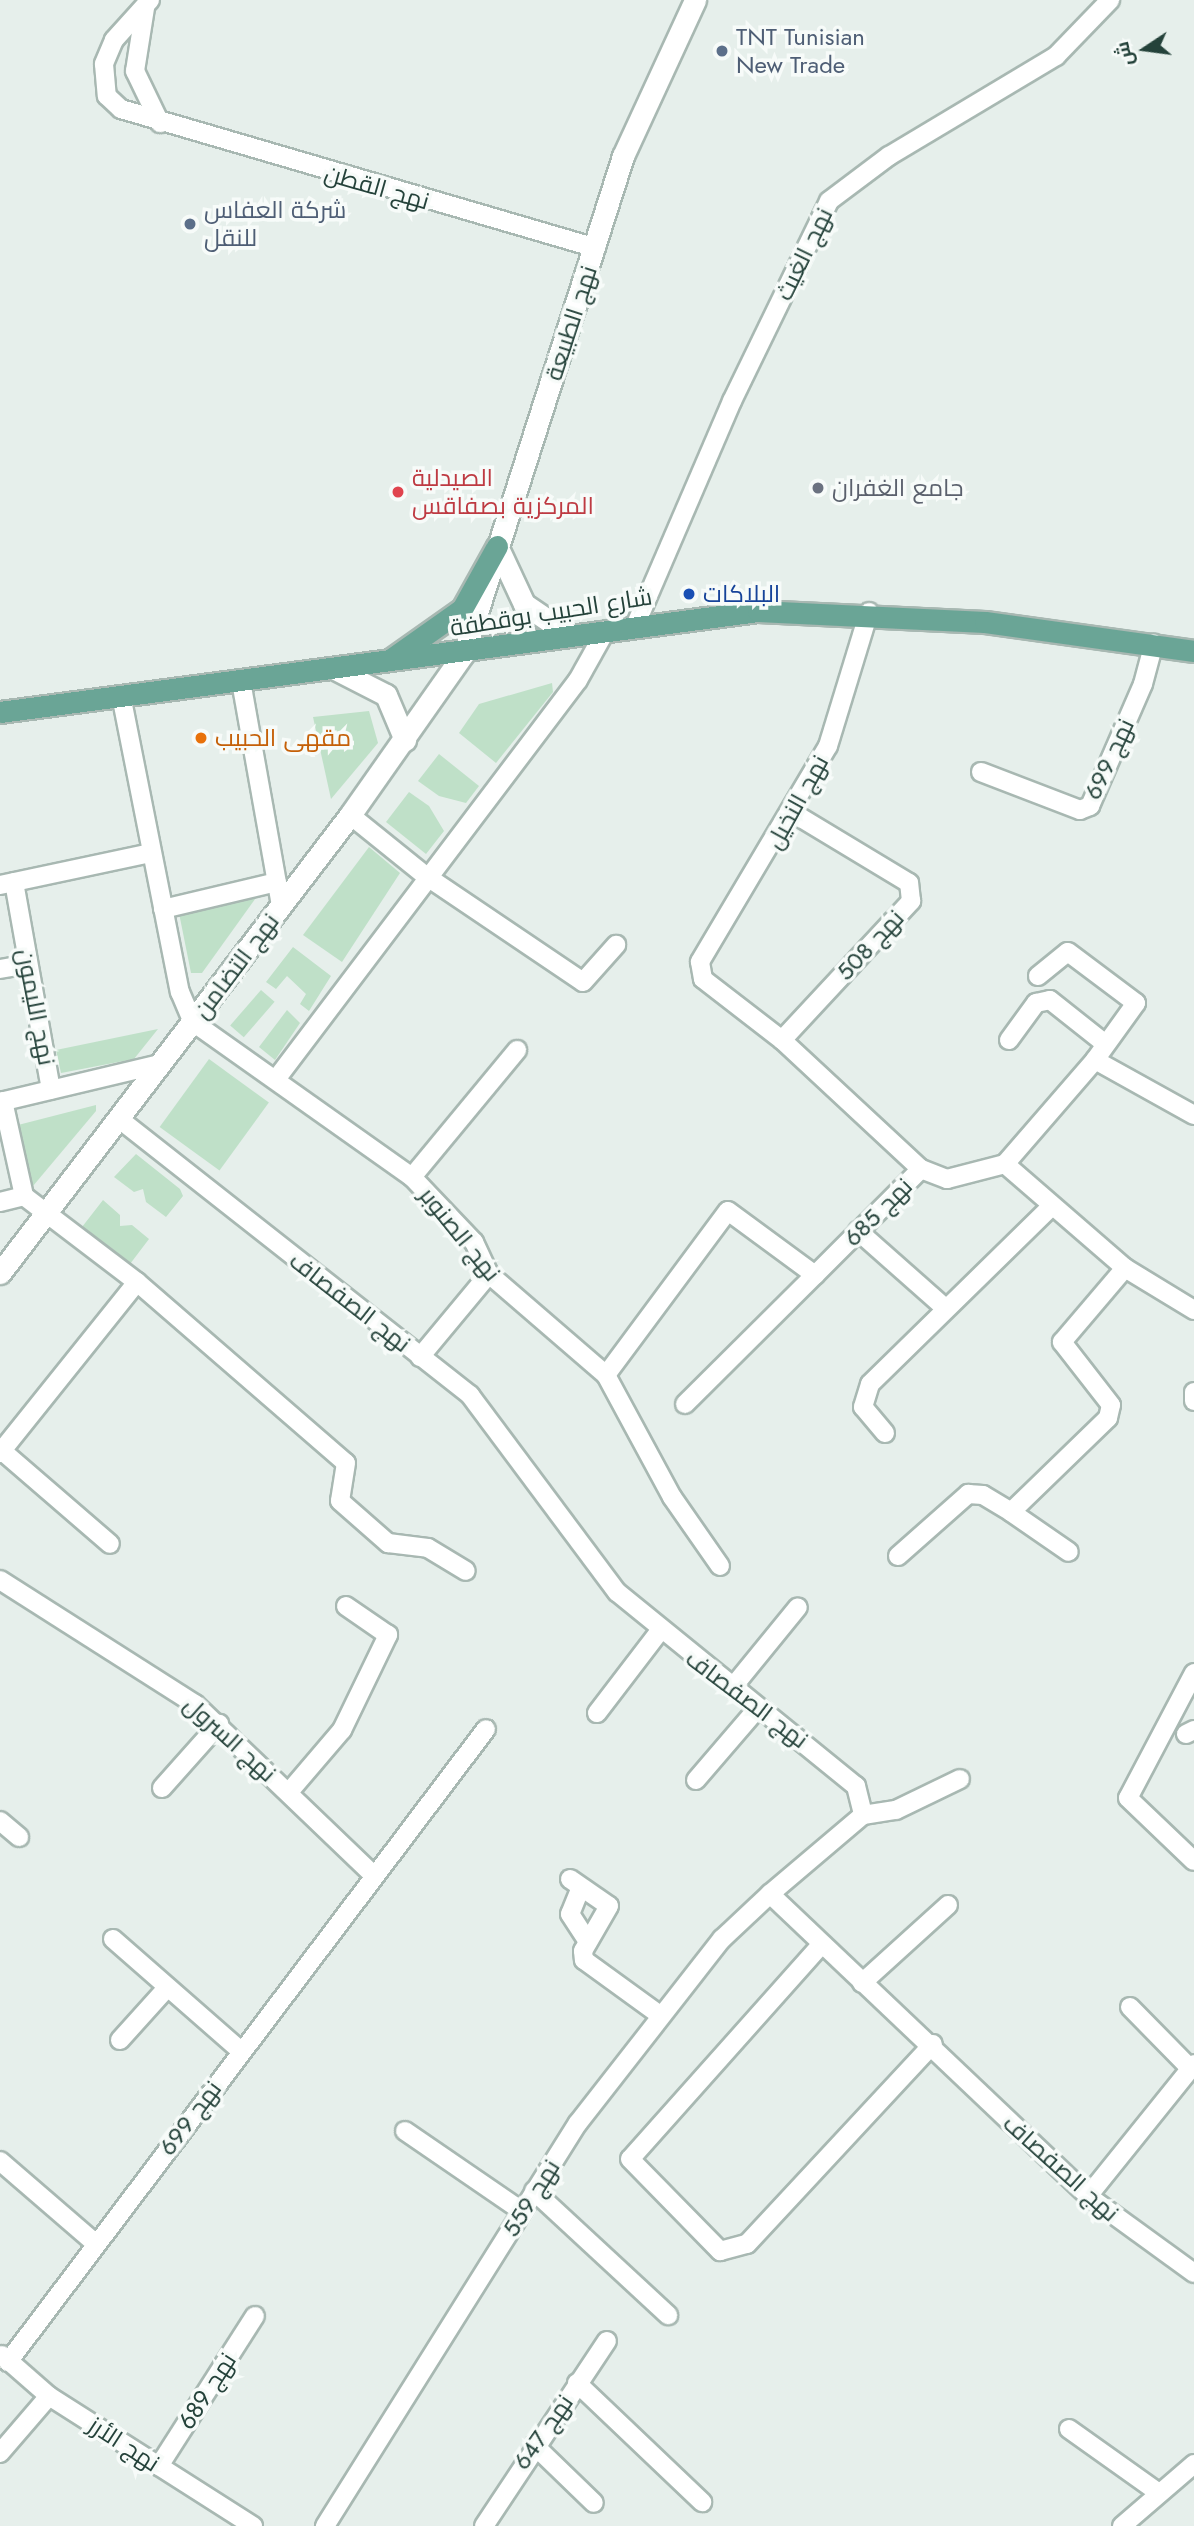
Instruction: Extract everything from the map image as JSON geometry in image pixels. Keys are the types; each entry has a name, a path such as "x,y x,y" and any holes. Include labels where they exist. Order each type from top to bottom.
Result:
{"main road":[{"path":"383,664 462,609 497,547"},
{"name":"شارع الحبيب بوقطفة","path":"0,712 464,653 636,624 758,611 869,612 1154,643 1194,651"}],"street":[{"name":"نهج الطبيعة","path":"464,653 643,104 695,0"},
{"name":"نهج الغيث","path":"636,624 732,401 829,201 889,156 1056,56 1110,0"},
{"name":"نهج القطن","path":"149,2 114,40 103,80 107,96 121,109 160,123 596,248"},
{"name":"نهج القطن","path":"149,2 135,41 135,71 160,123"},
{"path":"497,547 524,604 571,636"},
{"name":"نهج النخيل","path":"782,1040 703,979 700,962 793,813 828,746 869,612"},
{"path":"278,1078 426,876 578,680 606,630"},
{"name":"نهج 699","path":"981,772 1080,810 1090,806 1143,684 1154,643"},
{"name":"نهج التضامن","path":"0,1273 350,815 464,653"},
{"path":"335,669 386,695 405,740"},
{"path":"241,681 281,906"},
{"path":"121,695 180,992 193,1022"},
{"name":"نهج 508","path":"782,1040 911,901 909,883 793,813"},
{"path":"350,815 426,876 583,982 616,945"},
{"path":"7,883 151,853"},
{"path":"163,909 277,881"},
{"name":"نهج الليمون","path":"7,883 27,964 51,1090"},
{"path":"1038,976 1068,952 1136,1003 1103,1042 1095,1060 1005,1164 1051,1207 1125,1268 1194,1310"},
{"path":"0,969 27,964"},
{"path":"1009,1040 1036,1003 1050,1000 1103,1042"},
{"name":"نهج الصنوبر","path":"193,1022 278,1078 412,1177 474,1242 489,1274 606,1375 672,1497 720,1566"},
{"path":"782,1040 920,1169"},
{"path":"412,1177 516,1050"},
{"path":"1095,1060 1194,1115"},
{"path":"160,1063 2,1102 24,1196 138,1282 346,1462 340,1501 388,1544 428,1548 466,1571"},
{"name":"نهج الصفصاف","path":"118,1118 481,1406 602,1574 659,1632 856,1786 863,1815"},
{"name":"نهج 685","path":"685,1404 920,1169 947,1179 1005,1164"},
{"path":"0,1202 24,1196"},
{"path":"886,1433 863,1406 870,1384 1051,1207"},
{"path":"606,1375 728,1212 815,1275"},
{"path":"858,1231 945,1308"},
{"path":"1011,1512 1108,1418 1111,1405 1062,1342 1063,1334 1125,1268"},
{"path":"420,1357 489,1274"},
{"path":"110,1544 1,1451 138,1282"},
{"path":"1194,1392 1194,1401"},
{"path":"898,1556 968,1494 983,1495 1069,1552"},
{"name":"نهج السرول","path":"0,1580 219,1724 372,1874"},
{"path":"289,1792 342,1730 388,1635 346,1606"},
{"path":"732,1688 797,1607"},
{"path":"597,1713 659,1632"},
{"path":"1194,1673 1128,1798 1194,1861"},
{"path":"696,1780 758,1708"},
{"path":"162,1788 219,1724"},
{"name":"نهج 699","path":"4,2358 96,2244 372,1874 438,1800 486,1729"},
{"path":"770,1894 863,1815 896,1810 960,1779"},
{"path":"0,1821 19,1837"},
{"path":"588,1942 570,1914 576,1883 609,1910 588,1942 584,1960 661,2016"},
{"name":"نهج الصفصاف","path":"770,1894 820,1946 933,2044 1088,2196 1194,2273"},
{"name":"نهج 559","path":"325,2526 534,2191 661,2016 747,1910 770,1894"},
{"path":"862,1983 948,1905"},
{"path":"113,1939 166,1989 241,2051"},
{"path":"820,1946 630,2159 720,2251 747,2244 933,2044"},
{"path":"120,2040 166,1989"},
{"path":"1088,2196 1192,2066 1130,2007"},
{"path":"405,2131 522,2211"},
{"path":"0,2161 96,2244"},
{"path":"534,2191 668,2315"},
{"name":"نهج 689","path":"159,2466 255,2316"},
{"name":"نهج 647","path":"484,2526 534,2445 607,2341"},
{"name":"نهج الأرز","path":"4,2358 49,2396 253,2526"},
{"path":"577,2384 702,2502"},
{"path":"0,2453 49,2396"},
{"path":"1069,2429 1159,2493"},
{"path":"534,2445 594,2503"},
{"path":"1122,2526 1194,2464"}],"green space":[{"path":"552,683 553,692 496,763 459,733 479,704"},
{"path":"369,711 378,743 331,799 313,717"},
{"path":"439,754 479,786 466,803 439,796 418,781"},
{"path":"409,792 429,806 444,831 426,854 386,822"},
{"path":"369,847 400,873 342,962 303,935"},
{"path":"258,895 202,973 191,973 179,913"},
{"path":"293,947 331,976 309,1011 300,1004 306,994 287,976 276,989 266,982"},
{"path":"261,990 275,1002 244,1037 230,1025"},
{"path":"287,1010 300,1023 275,1060 259,1047"},
{"path":"158,1029 134,1059 61,1073 56,1050"},
{"path":"209,1059 269,1102 219,1170 160,1127"},
{"path":"96,1105 96,1111 33,1186 18,1125"},
{"path":"136,1154 180,1189 183,1196 166,1217 146,1202 143,1189 134,1192 114,1177"},
{"path":"103,1200 120,1215 120,1226 132,1225 149,1239 130,1264 82,1227"}],"place":[{"name":"TNT Tunisian New Trade","path":"722,51"},
{"name":"شركة العفاس للنقل","path":"190,224"},
{"name":"جامع الغفران","path":"818,488"},
{"name":"الصيدلية المركزية بصفاقس","path":"398,492"},
{"name":"البلاكات","path":"689,594"},
{"name":"مقهى الحبيب","path":"201,738"}]}
